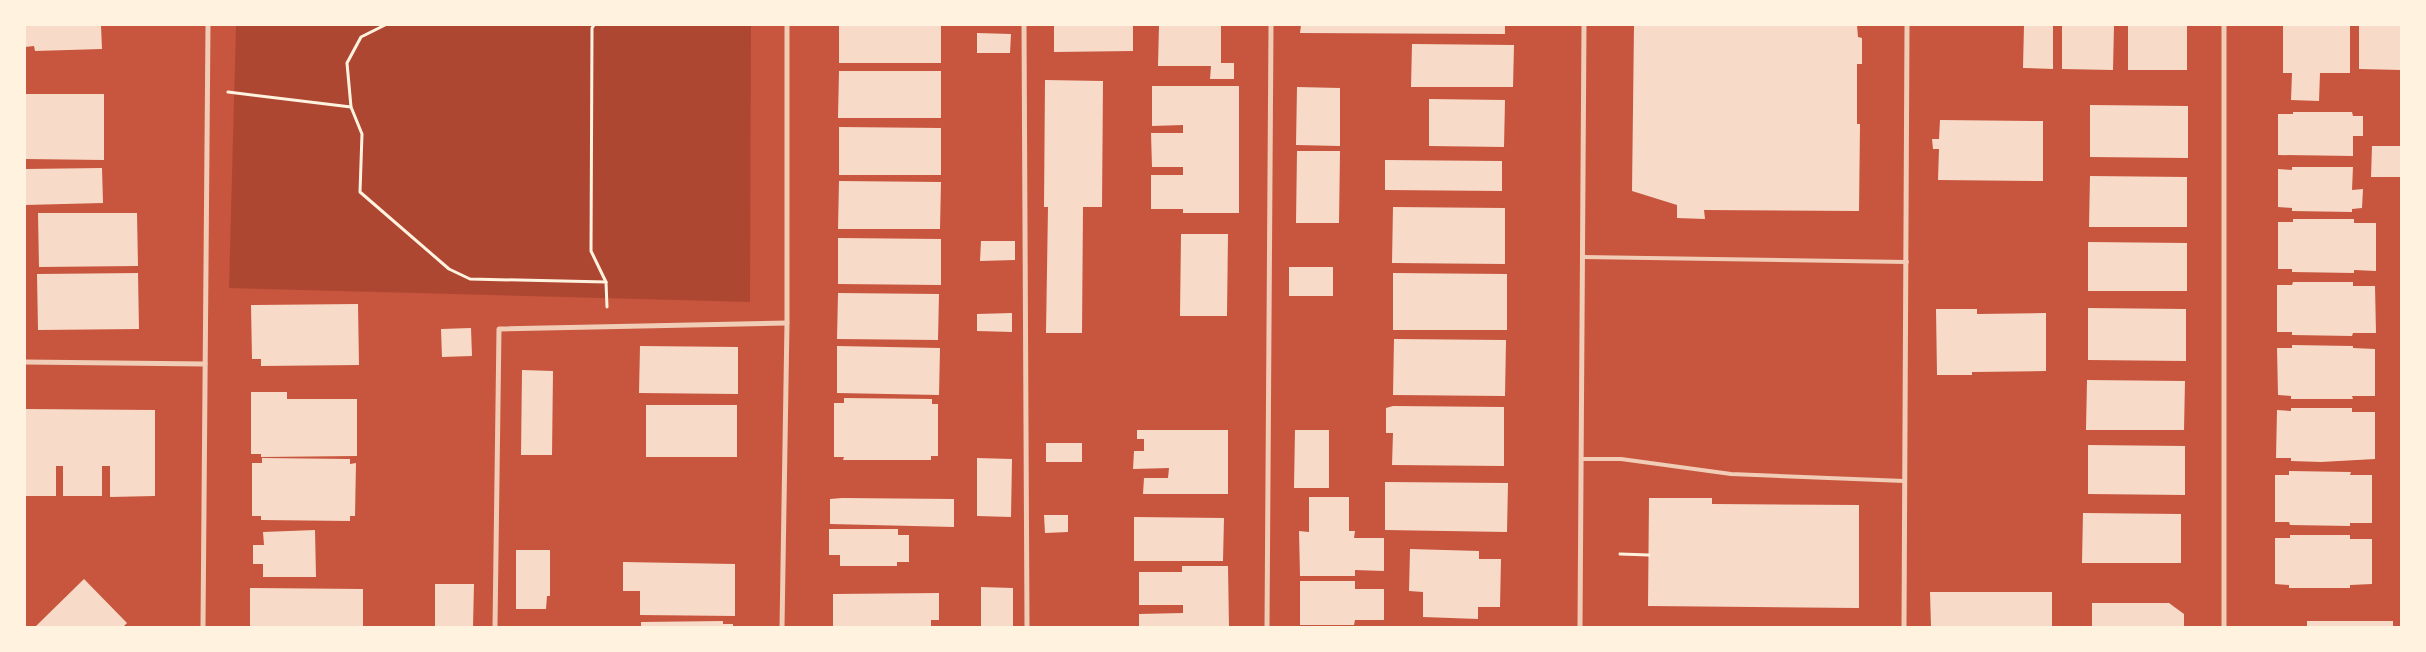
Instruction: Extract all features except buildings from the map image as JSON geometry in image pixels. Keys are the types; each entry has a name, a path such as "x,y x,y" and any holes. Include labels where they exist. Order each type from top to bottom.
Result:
{"street":[{"path":"203,627 208,25"},
{"path":"782,627 787,323 787,25"},
{"path":"1024,25 1027,627"},
{"path":"1268,627 1271,25"},
{"path":"1580,627 1584,25"},
{"path":"1904,627 1907,25"},
{"path":"2224,25 2224,627"},
{"path":"495,627 499,329 787,323"},
{"path":"25,362 205,364"}],"lane":[{"path":"1582,257 1907,262"},
{"path":"1581,459 1621,460 1731,474 1904,481"}],"path":[{"path":"385,25 361,37 347,63 351,107 362,134 360,192 449,269 470,279 606,282"},
{"path":"594,25 592,28 591,251 606,282 609,327"},
{"path":"208,90 351,107"},
{"path":"1620,554 1649,555"}],"shaded area":[{"path":"236,25 751,25 750,302 229,288"}]}
